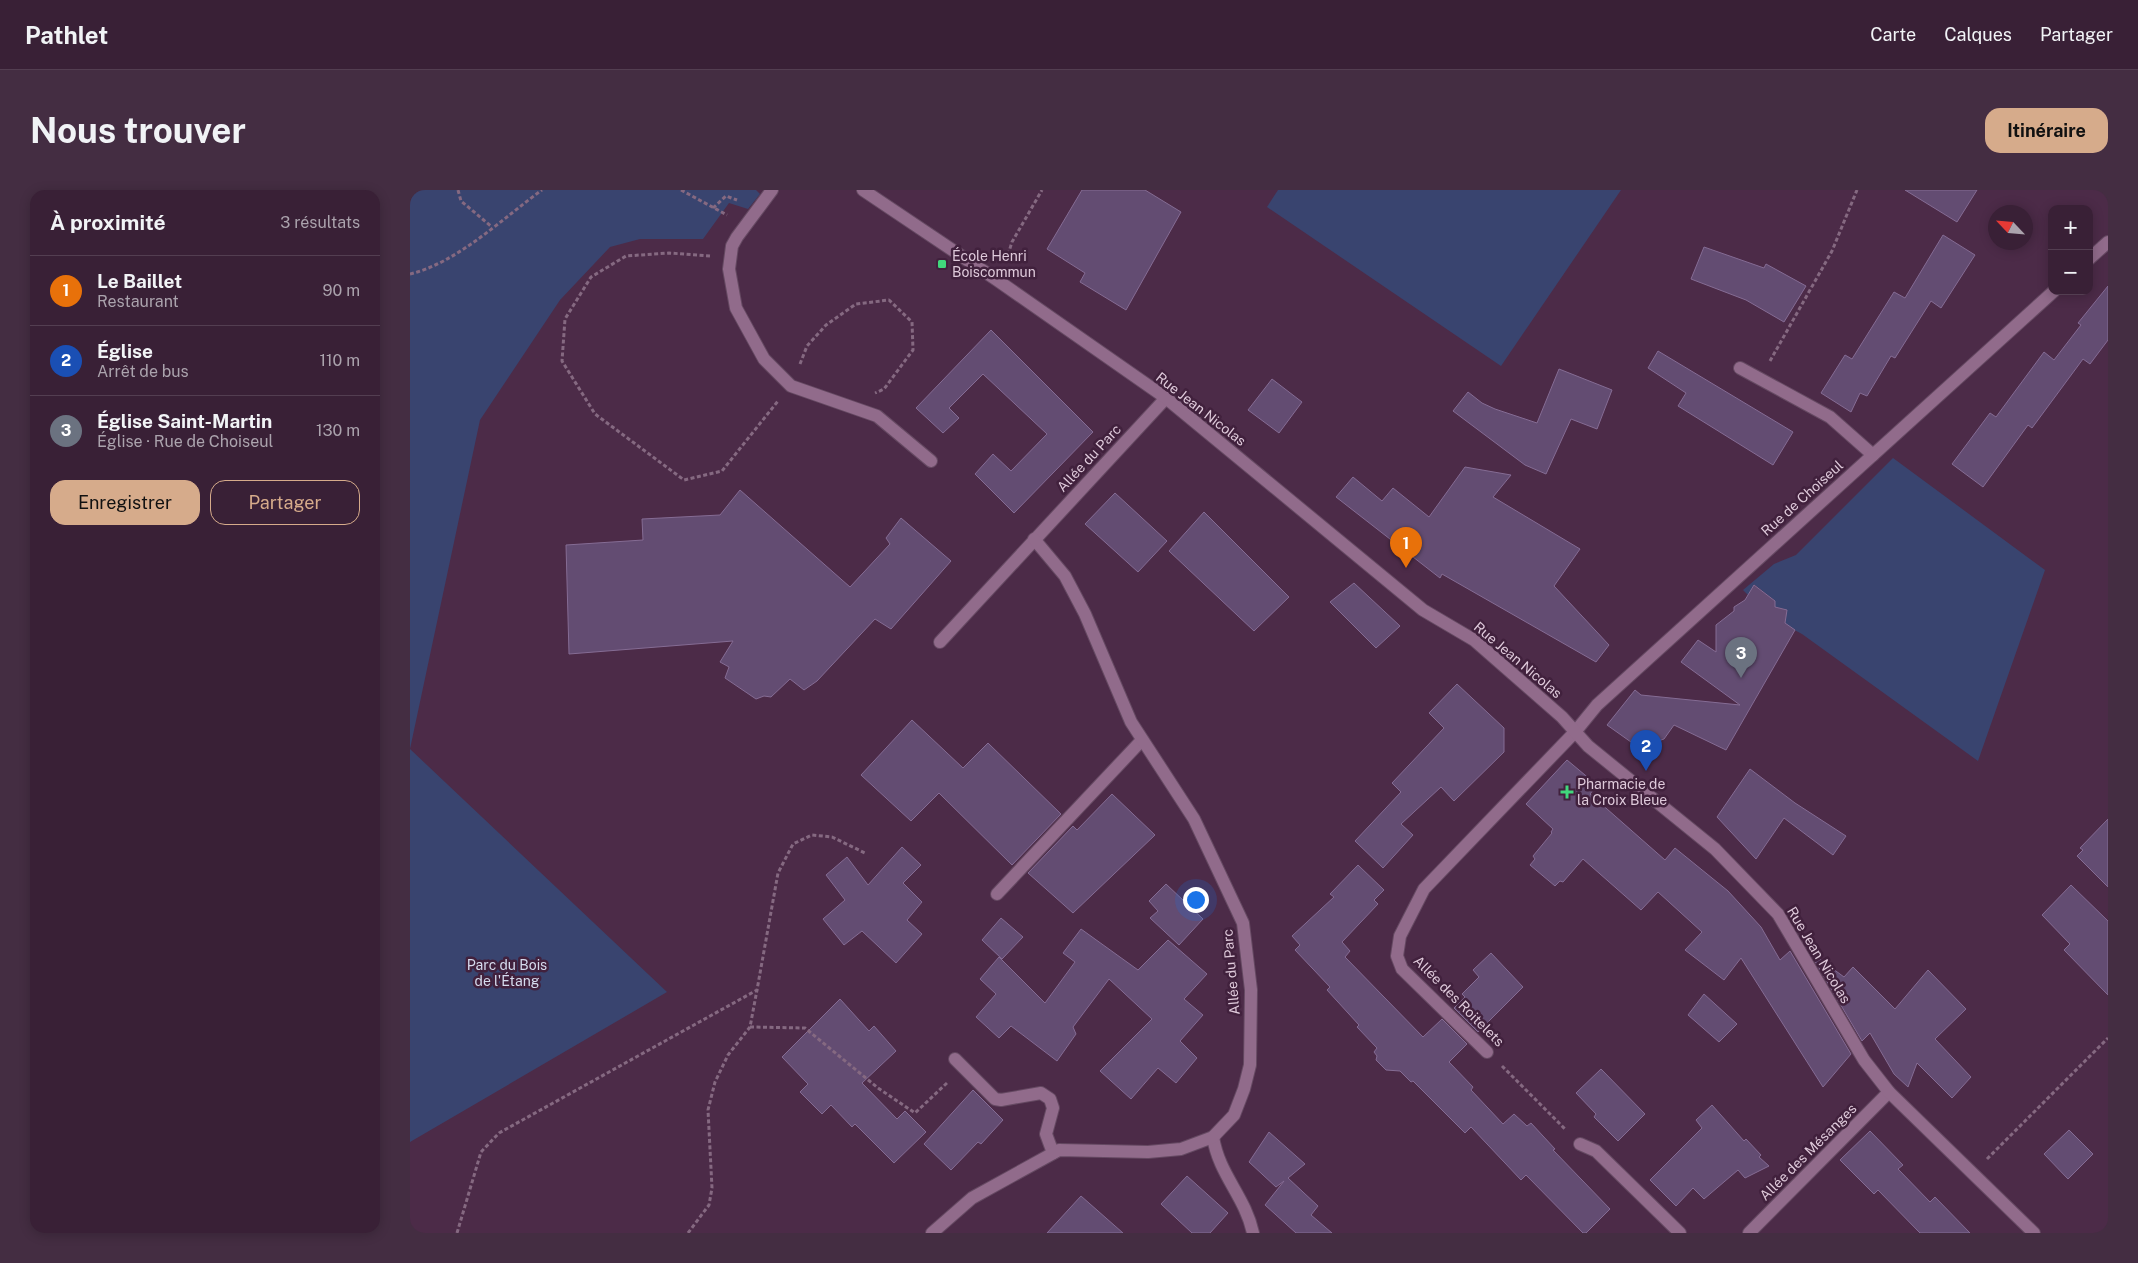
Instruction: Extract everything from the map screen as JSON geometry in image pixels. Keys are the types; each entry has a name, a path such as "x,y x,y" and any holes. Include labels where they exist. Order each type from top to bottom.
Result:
{"street":[{"path":"772,190 732,246 730,269 736,308 764,360 791,386 877,416 931,461"},
{"name":"Rue Jean Nicolas","path":"863,190 998,280 1166,398 1423,610 1474,640 1562,717 1588,746 1715,849 1778,914 1864,1060 1889,1092 2034,1233"},
{"path":"2093,255 2108,242"},
{"name":"Rue de Choiseul","path":"1575,732 1597,705 2050,295"},
{"path":"1740,368 1830,417 1872,456"},
{"name":"Allée du Parc","path":"940,642 1166,398"},
{"name":"Allée du Parc","path":"932,1233 972,1198 1059,1150 1148,1152 1181,1149 1213,1136 1234,1115 1244,1089 1250,1065 1251,990 1243,923 1194,819 1131,722 1085,614 1065,576 1034,539"},
{"name":"Allée des Roitelets","path":"1487,1052 1402,969 1397,956 1400,936 1424,889 1575,732"},
{"path":"997,894 1142,740"},
{"path":"959,1064 995,1099 1001,1100 1041,1093 1047,1096 1052,1108 1046,1134 1052,1153"},
{"name":"Allée des Mésanges","path":"1749,1233 1889,1092"},
{"path":"1213,1136 1220,1164 1245,1207 1253,1233"},
{"path":"1580,1144 1596,1151 1680,1233"}],"path":[{"path":"458,190 461,201 492,227"},
{"path":"410,274 424,271 452,257 542,190"},
{"path":"681,190 713,208 726,196 745,202"},
{"path":"998,280 1012,242 1042,190"},
{"path":"1759,379 1832,251 1857,190"},
{"path":"731,257 669,253 626,256 591,277 566,319 562,361 595,414 684,480 722,470 791,386 807,346 826,324 856,304 889,300 912,322 913,350 884,389 849,405"},
{"path":"688,1233 708,1205 712,1188 708,1110 715,1082 728,1055 750,1027 778,873 793,844 812,835 832,836 865,853"},
{"path":"457,1233 481,1152 500,1133 758,990"},
{"path":"750,1027 805,1028 878,1088 915,1113 959,1064"},
{"path":"1973,1173 2108,1038"},
{"name":"Allée des Roitelets","path":"1487,1052 1580,1144"}],"green space":[{"path":"410,190 756,190 760,194 748,209 729,203 703,239 640,239 610,247 560,300 480,420 410,749"},
{"path":"1278,190 1621,190 1501,366 1267,207"},
{"path":"1893,458 2045,570 1978,761 1802,634 1785,625 1786,612 1784,609 1775,607 1775,601 1755,585 1748,595 1743,590 1774,564 1796,555"},
{"name":"Parc du Bois de l'Étang","path":"410,749 667,992 410,1142"}],"building":[{"path":"1082,190 1145,190 1181,212 1126,310 1080,282 1085,273 1047,249"},
{"path":"1905,190 1977,190 1957,222"},
{"path":"1943,235 1975,255 1941,308 1931,301 1895,358 1891,356 1867,396 1860,393 1851,412 1821,393 1845,355 1852,359 1894,292 1905,298"},
{"path":"1704,247 1764,268 1766,264 1806,286 1784,322 1746,300 1691,279"},
{"path":"2108,286 2108,340 2090,364 2083,359 2032,428 2028,425 1983,487 1952,464 1990,413 1996,417 2044,352 2054,360 2081,325 2078,323"},
{"path":"991,330 1093,432 1014,513 975,474 993,454 1011,471 1047,434 983,374 949,408 959,418 943,433 916,408"},
{"path":"1658,351 1793,432 1773,465 1678,406 1686,393 1648,368"},
{"path":"1559,369 1612,390 1597,429 1571,419 1546,474 1525,465 1453,411 1468,392 1482,403 1495,409 1537,423"},
{"path":"1272,379 1302,402 1279,433 1248,410"},
{"path":"1465,467 1511,475 1493,497 1580,549 1554,586 1609,645 1596,662 1442,574 1440,578 1336,497 1353,477 1382,501 1393,488 1429,517"},
{"path":"740,490 850,587 890,544 886,538 901,518 951,561 891,629 875,619 817,681 804,690 790,679 771,697 764,696 756,699 725,678 729,667 720,662 733,641 569,654 566,545 643,540 642,519 720,515"},
{"path":"1115,493 1167,541 1138,572 1085,524"},
{"path":"1204,512 1289,597 1254,631 1169,551"},
{"path":"1354,583 1400,626 1376,648 1330,602"},
{"path":"1754,585 1775,601 1775,607 1787,610 1785,623 1795,630 1726,750 1674,725 1664,739 1650,744 1645,752 1607,725 1635,690 1641,695 1740,705 1681,662 1698,640 1716,652 1716,625 1734,611 1734,607 1745,600"},
{"path":"1457,684 1504,728 1504,752 1454,801 1441,787 1401,824 1413,835 1383,868 1355,841 1401,792 1392,783 1444,728 1429,713"},
{"path":"912,720 963,768 988,743 1061,814 1012,865 939,793 911,821 861,775"},
{"path":"1567,760 1597,785 1590,794 1665,860 1675,848 1728,891 1761,927 1780,960 1790,951 1851,1054 1823,1087 1741,958 1724,980 1685,950 1702,932 1658,892 1641,910 1583,859 1563,882 1560,881 1555,886 1530,865 1535,859 1533,856 1552,833 1553,829 1526,804"},
{"path":"1750,769 1795,803 1846,836 1833,855 1784,818 1756,859 1717,817"},
{"path":"1112,794 1155,835 1073,913 1028,873 1073,826 1077,830"},
{"path":"2108,819 2108,887 2077,856 2083,850 2080,848"},
{"path":"902,847 921,865 903,883 922,902 907,920 922,934 896,963 862,931 844,945 823,919 845,900 826,875 847,857 868,885"},
{"path":"1358,865 1384,890 1374,900 1378,904 1342,942 1350,951 1345,957 1423,1037 1442,1019 1467,1044 1449,1062 1473,1087 1471,1090 1503,1124 1514,1114 1527,1126 1531,1123 1555,1149 1553,1150 1610,1209 1586,1233 1583,1233 1526,1175 1521,1180 1471,1127 1465,1133 1413,1081 1411,1082 1400,1071 1386,1070 1376,1060 1377,1056 1374,1052 1377,1048 1327,990 1330,987 1295,950 1300,945 1292,936 1334,897 1330,894"},
{"path":"1166,884 1203,919 1179,945 1150,918 1158,911 1149,901"},
{"path":"2071,885 2108,921 2108,995 2064,950 2070,944 2042,915"},
{"path":"1001,918 1023,937 1002,959 982,940"},
{"path":"1081,929 1138,970 1168,940 1207,974 1184,999 1203,1015 1180,1041 1197,1058 1176,1083 1158,1068 1131,1099 1100,1071 1152,1019 1109,979 1073,1027 1076,1034 1057,1061 1011,1026 999,1038 976,1017 996,994 980,979 999,957 1045,1003 1075,962 1063,953"},
{"path":"1809,951 1844,977 1853,967 1895,1009 1928,970 1966,1009 1935,1039 1971,1077 1952,1098 1917,1063 1908,1087 1894,1074 1870,1033 1862,1041"},
{"path":"1491,953 1523,987 1478,1032 1454,1008 1465,997 1462,994 1479,977 1473,970"},
{"path":"1704,994 1737,1024 1719,1042 1688,1015"},
{"path":"840,999 869,1031 874,1026 896,1051 862,1083 897,1119 905,1111 926,1132 894,1163 855,1124 852,1127 831,1105 822,1114 800,1092 808,1084 782,1057"},
{"path":"1601,1069 1645,1114 1618,1141 1594,1117 1596,1114 1576,1093"},
{"path":"973,1090 1003,1120 981,1144 978,1142 951,1170 924,1144"},
{"path":"1712,1105 1744,1141 1746,1139 1761,1155 1759,1157 1769,1166 1745,1178 1738,1170 1704,1199 1693,1188 1676,1206 1650,1180 1702,1128 1696,1120"},
{"path":"2069,1130 2093,1154 2068,1179 2044,1154"},
{"path":"1870,1131 1903,1165 1898,1169 1930,1202 1935,1197 1970,1233 1920,1233 1878,1190 1874,1194 1840,1160"},
{"path":"1269,1132 1305,1164 1288,1178 1318,1206 1311,1215 1332,1233 1296,1233 1265,1205 1284,1181 1276,1187 1249,1162"},
{"path":"1187,1176 1228,1213 1210,1233 1192,1233 1161,1204"},
{"path":"1081,1196 1123,1233 1047,1233"}],"place":[{"name":"École Henri Boiscommun","path":"942,264"},
{"name":"Le Baillet","path":"1406,568"},
{"name":"Église Saint-Martin","path":"1741,678"},
{"name":"Église","path":"1646,771"},
{"name":"Pharmacie de la Croix Bleue","path":"1567,792"}]}
